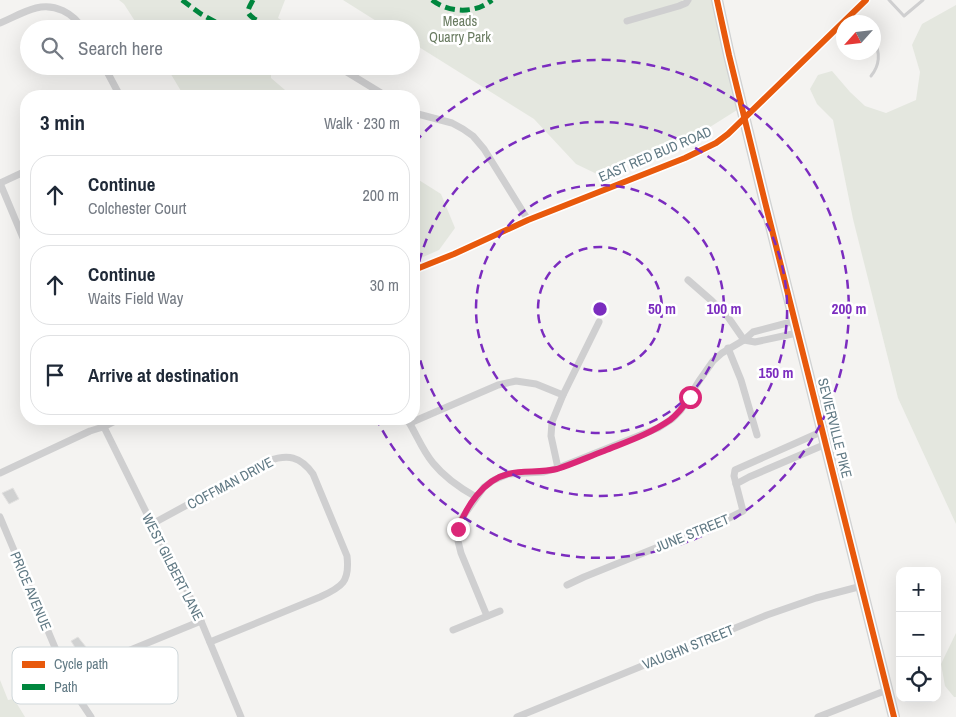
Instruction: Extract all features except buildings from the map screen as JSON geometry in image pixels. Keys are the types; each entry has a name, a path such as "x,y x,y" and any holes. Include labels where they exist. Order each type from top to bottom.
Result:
{"street":[{"path":"627,21 679,6 688,0"},
{"name":"SEVIERVILLE PIKE","path":"717,0 794,321 894,717"},
{"name":"EAST RED BUD ROAD","path":"850,15 866,0"},
{"path":"0,23 37,8 48,7 58,8 76,20"},
{"name":"EAST RED BUD ROAD","path":"420,268 528,220 705,149 728,134 836,29"},
{"path":"109,75 117,90"},
{"path":"351,75 376,90"},
{"path":"420,115 452,123 463,128 473,136 484,149 528,220"},
{"path":"20,174 0,183 20,231"},
{"path":"688,280 728,317 744,340 755,342 798,333"},
{"path":"487,616 461,553 458,541 458,529 462,518 484,486 508,474 544,472 558,468 658,428 672,419 681,410 713,361 728,348 744,340 753,332 794,321"},
{"path":"558,468 551,436 552,422 563,395 599,322"},
{"path":"728,348 741,380 757,435"},
{"path":"420,416 498,385 516,381 536,384 563,395"},
{"path":"0,473 107,425"},
{"path":"410,425 432,463 446,477 476,497"},
{"name":"WEST GILBERT LANE","path":"103,427 185,586 242,717"},
{"path":"823,431 735,470 736,484 749,476 826,444"},
{"name":"COFFMAN DRIVE","path":"152,524 279,457 298,459 307,465 313,474 347,556 348,566 343,582 336,590 210,642"},
{"name":"JUNE STREET","path":"567,585 743,511 736,484"},
{"name":"PRICE AVENUE","path":"0,517 55,647"},
{"name":"VAUGHN STREET","path":"517,717 767,615 816,598 862,586"},
{"path":"453,630 500,611"},
{"path":"138,647 201,621"},
{"path":"818,717 887,690"},
{"name":"PRICE AVENUE","path":"83,704 91,717"}],"lane":[{"path":"889,0 904,16 923,0"},
{"path":"871,76 878,60"}],"green space":[{"path":"119,0 285,0 278,18 281,20 134,20 124,4"},
{"name":"Meads Quarry Park","path":"343,0 711,0 737,110 691,139 599,175 576,164 534,119 420,48 420,20 375,20"},
{"path":"956,5 956,524 898,398 853,219 833,120 817,104 810,89 818,75 832,71 865,106 886,113 916,100 920,72 912,45 922,24"},
{"path":"171,75 271,75 271,78 285,90 180,90"},
{"path":"420,181 441,194 455,228 439,250 420,258"},
{"path":"956,633 956,697 945,686 941,664"},
{"path":"0,680 8,700 12,699 12,704 17,704 25,717 0,717"}],"marked path":[{"path":"182,0 212,20"},
{"path":"253,0 248,12 249,15 257,20"},
{"path":"432,0 446,7 462,10 478,8 492,0"}],"cycle path":[{"path":"717,0 765,202 894,717"},
{"path":"420,268 528,220 685,158 716,143 728,134 866,0"}],"route":[{"path":"458,529 468,508 484,486 494,480 508,474 544,472 558,468 628,441 658,428 672,419 690,397"}]}
